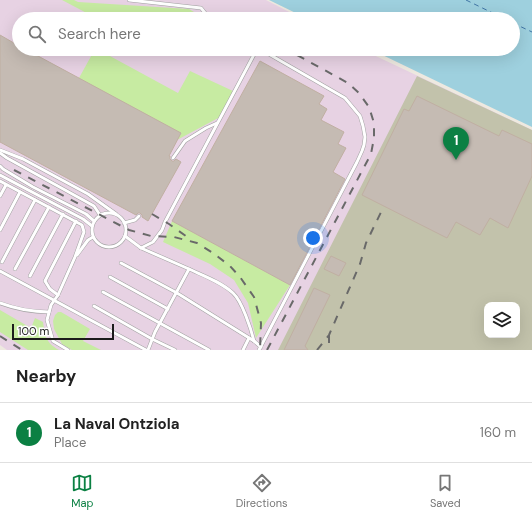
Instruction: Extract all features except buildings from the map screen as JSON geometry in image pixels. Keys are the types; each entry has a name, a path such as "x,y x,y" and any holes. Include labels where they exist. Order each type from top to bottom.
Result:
{"lane":[{"path":"129,0 201,8 204,12"},
{"path":"141,248 153,242 162,230 253,56"},
{"path":"121,263 177,293 254,341 260,348 357,162 362,151 365,137 360,116 345,98 272,56"},
{"path":"173,158 185,141 206,128 218,123"},
{"path":"0,151 23,159 88,194 116,214 122,219 125,226 125,236 121,242 114,246 106,247 100,244 93,237 92,226 94,221 100,215 108,213 116,214"},
{"path":"0,151 7,158 94,206 100,215"},
{"path":"0,166 33,187 86,214 94,221"},
{"path":"0,175 83,219 92,226"},
{"path":"0,182 82,225 84,232 75,257 58,295 50,305 47,320 53,341 68,350"},
{"path":"0,196 6,185"},
{"path":"0,230 20,192"},
{"path":"2,262 35,200"},
{"path":"16,269 49,207"},
{"path":"30,276 63,214"},
{"path":"124,223 135,220 139,216"},
{"path":"58,295 50,289 45,281 76,222"},
{"path":"125,236 141,248 220,284 234,293 249,323 254,341"},
{"path":"75,257 88,240 93,237"},
{"path":"0,271 147,350 189,269"},
{"path":"110,277 168,309"},
{"path":"103,292 209,350"},
{"path":"0,303 29,311 49,312"},
{"path":"94,306 152,339 175,350"},
{"path":"243,350 249,338"}],"shaded area":[{"path":"0,0 266,0 289,12 12,12 12,56 376,56 532,130 532,350 7,350 0,345"},
{"path":"417,76 532,130 532,350 278,350"}],"green space":[{"path":"62,0 189,9 194,12 85,12"},
{"path":"91,56 110,56 178,93 190,71 233,91 222,116 177,140 79,78"},
{"path":"172,221 290,285 256,338 248,303 234,280 210,264 163,242"},
{"path":"0,310 31,328 35,318 43,322 47,339 51,345 59,350 28,350 0,332"},
{"path":"58,312 61,312 90,329 83,341 101,350 72,350 62,344 54,329 53,321"}],"water":[{"path":"269,0 532,0 532,127 385,56 520,56 520,12 294,12"}],"ferry route":[{"path":"466,0 491,12"},
{"path":"520,26 532,32"}],"railway":[{"path":"267,350 371,154 374,138 374,123 369,107 359,93 348,83 299,56"},
{"path":"14,170 129,230 151,236 174,237 197,243 213,253 230,266 254,297 261,323 260,350"},
{"path":"317,350 329,335 360,264 366,243 384,206"},
{"path":"152,214 190,239"},
{"path":"329,335 330,350"},
{"path":"0,336 22,350"}],"place":[{"name":"La Naval Ontziola","path":"456,160"}]}
